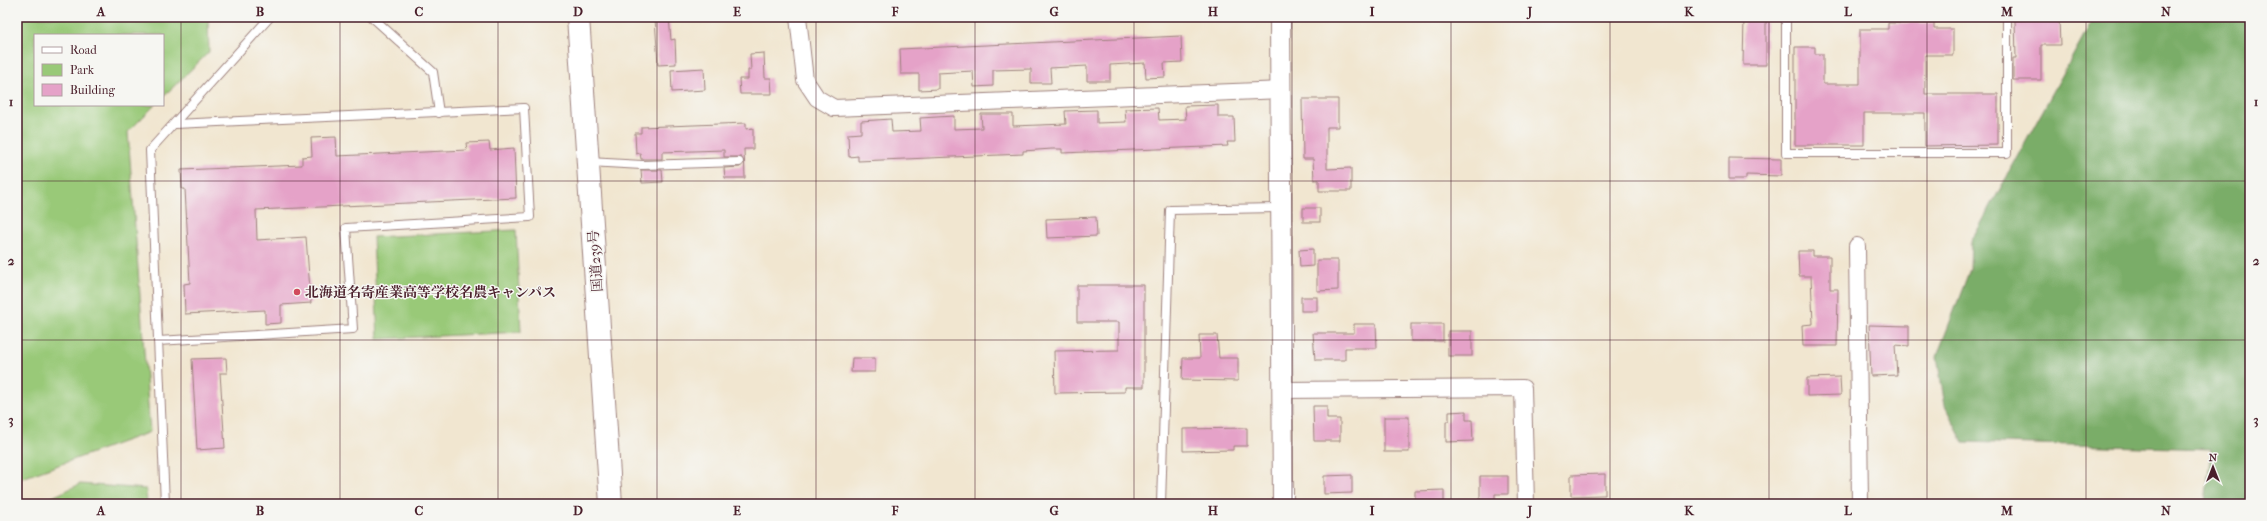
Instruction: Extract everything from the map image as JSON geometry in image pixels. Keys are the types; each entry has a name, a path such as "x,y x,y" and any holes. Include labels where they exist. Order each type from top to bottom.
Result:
{"highway":[{"name":"国道239号","path":"578,17 611,504"}],"street":[{"path":"798,17 805,80 817,98 834,108 1281,90"},
{"path":"1280,17 1283,504"},
{"path":"1857,246 1860,504"},
{"path":"1282,390 1523,388 1526,504"}],"lane":[{"path":"165,504 150,150 270,17"},
{"path":"372,17 433,72 439,112"},
{"path":"1786,17 1786,153 2007,154 2007,17"},
{"path":"158,341 353,329 346,228 530,217 524,108 175,124"},
{"path":"588,162 642,165 739,162"},
{"path":"1161,504 1170,210 1281,208"}],"green space":[{"path":"17,17 208,17 209,52 164,96 164,34 34,34 34,106 154,106 128,132 150,432 17,480"},
{"path":"2094,17 2250,17 2250,504 2205,504 2211,449 1963,442 1945,406 1937,356 1970,269 1971,242"},
{"path":"516,230 521,332 378,339 373,237"},
{"path":"80,484 146,489 147,504 38,504"}],"building":[{"path":"655,17 669,17 671,40 675,39 676,64 658,65"},
{"path":"1744,17 1766,17 1766,65 1743,65"},
{"path":"2059,19 2060,45 2041,45 2041,80 2013,80 2013,58 2016,58 2015,20"},
{"path":"1888,23 1934,23 1934,29 1953,29 1953,55 1925,55 1925,94 1998,94 1998,145 1925,146 1925,113 1864,113 1864,145 1795,145 1795,47 1815,47 1815,54 1823,54 1823,84 1860,84 1860,29 1888,29"},
{"path":"1181,36 1182,62 1164,63 1165,77 1146,78 1145,63 1110,65 1110,81 1087,81 1087,66 1050,68 1051,83 1031,83 1031,69 993,70 993,86 974,87 973,71 938,73 938,89 919,90 919,74 901,74 900,49"},
{"path":"764,53 765,78 771,78 772,94 740,94 739,79 748,79 748,70 751,70 750,54"},
{"path":"704,68 705,90 672,92 671,70"},
{"path":"1302,99 1338,99 1338,127 1327,127 1327,169 1351,168 1351,191 1319,191 1319,180 1314,180 1313,159 1303,159"},
{"path":"1218,105 1218,117 1234,117 1235,142 1227,142 1228,146 1062,153 1062,149 1052,149 1023,151 1023,154 858,161 858,156 849,157 848,134 861,133 861,121 891,119 892,132 921,131 920,118 954,116 954,129 982,128 981,114 1013,114 1013,126 1066,124 1065,111 1097,110 1097,123 1126,122 1125,109 1158,108 1159,120 1186,119 1185,106"},
{"path":"746,123 746,129 753,128 753,149 744,149 745,178 725,178 724,168 740,167 744,162 741,157 724,157 724,150 662,152 662,159 641,159 640,153 636,154 635,133 641,133 641,127"},
{"path":"336,137 337,156 467,150 466,143 489,142 490,150 514,148 516,198 256,210 257,240 306,237 311,303 281,305 281,323 265,324 265,310 185,314 184,284 190,283 185,189 182,189 181,170 302,165 302,157 312,156 311,138"},
{"path":"1729,158 1781,159 1781,176 1746,175 1746,179 1729,179"},
{"path":"641,170 662,170 663,182 642,183"},
{"path":"1303,208 1320,208 1320,222 1303,222"},
{"path":"1096,217 1097,236 1047,238 1046,219"},
{"path":"1313,249 1313,266 1300,267 1299,250"},
{"path":"1798,251 1813,251 1813,256 1830,256 1830,289 1838,289 1837,346 1803,346 1802,325 1813,324 1811,276 1799,276"},
{"path":"1317,260 1338,260 1338,290 1317,291"},
{"path":"1077,285 1144,285 1144,387 1125,387 1125,392 1055,393 1054,351 1119,350 1119,322 1077,322"},
{"path":"1301,297 1317,297 1317,311 1301,311"},
{"path":"1354,324 1376,324 1377,348 1345,348 1345,360 1315,360 1313,333 1354,333"},
{"path":"1411,324 1443,324 1443,341 1411,341"},
{"path":"1869,325 1909,326 1909,346 1895,345 1897,375 1871,376"},
{"path":"1448,331 1472,331 1472,356 1448,356"},
{"path":"1199,335 1217,335 1219,358 1238,358 1238,381 1182,380 1183,358 1200,358"},
{"path":"226,358 227,373 220,373 225,448 197,450 192,359"},
{"path":"852,358 875,358 875,372 851,372"},
{"path":"1840,377 1841,395 1807,396 1807,378"},
{"path":"1313,406 1327,406 1327,419 1340,419 1340,441 1314,441"},
{"path":"1466,411 1466,420 1472,420 1473,441 1446,442 1446,421 1449,421 1449,412"},
{"path":"1384,417 1409,417 1409,452 1384,452"},
{"path":"1247,428 1247,446 1233,446 1233,450 1183,451 1183,429"},
{"path":"1605,474 1605,495 1571,496 1571,475"},
{"path":"1352,475 1352,493 1324,494 1324,476"},
{"path":"1480,476 1508,476 1508,494 1495,494 1495,504 1480,504"},
{"path":"1444,490 1444,504 1415,504 1415,491"}],"place":[{"name":"北海道名寄産業高等学校名農キャンパス","path":"297,292"}]}
